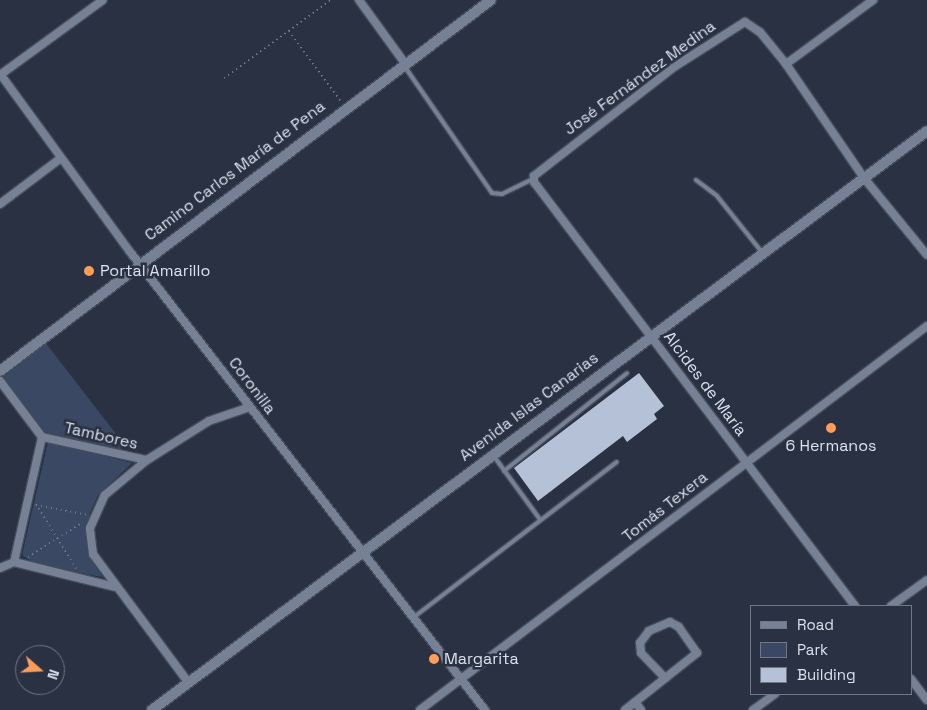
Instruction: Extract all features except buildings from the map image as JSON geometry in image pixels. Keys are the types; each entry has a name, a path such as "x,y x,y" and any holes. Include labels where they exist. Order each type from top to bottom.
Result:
{"street":[{"path":"1,75 103,0"},
{"path":"359,0 404,62"},
{"name":"Camino Carlos María de Pena","path":"0,371 139,262 404,62 491,0"},
{"path":"786,64 873,0"},
{"name":"José Fernández Medina","path":"534,179 612,113 736,24 755,26 786,64 864,178 927,255"},
{"name":"Coronilla","path":"1,75 139,262 361,552 485,710"},
{"name":"Avenida Islas Canarias","path":"152,710 760,251 927,131"},
{"path":"0,204 61,158"},
{"name":"Alcides de María","path":"534,179 854,605"},
{"name":"Tomás Texera","path":"420,710 927,326"},
{"path":"0,381 42,437 16,563"},
{"path":"147,460 209,421 250,407"},
{"name":"Tambores","path":"42,437 147,460"},
{"name":"Tambores","path":"147,460 105,494 93,516 89,543 115,586 188,682"},
{"path":"0,568 16,563 115,586"},
{"path":"893,605 927,580"},
{"path":"625,710 697,653 679,627 670,622 649,631 640,643 641,653 665,678"},
{"path":"912,680 927,700"},
{"path":"753,710 774,695"},
{"path":"635,702 641,710"}],"lane":[{"path":"404,62 406,71 492,193 502,194 534,179"},
{"path":"696,180 716,196 760,251"},
{"path":"504,471 627,373"},
{"path":"492,453 538,518"},
{"path":"413,618 538,518 617,462"}],"path":[{"path":"224,78 332,0"},
{"path":"289,31 345,107"},
{"path":"30,496 83,579"},
{"path":"36,504 93,516"},
{"path":"16,563 93,516"}],"green space":[{"path":"45,342 123,443 120,451 44,432 5,381 2,374"},
{"path":"48,442 132,463 98,495 90,513 86,540 102,577 35,564 22,555"}],"place":[{"name":"Portal Amarillo","path":"89,271"},
{"name":"6 Hermanos","path":"831,428"},
{"name":"Margarita","path":"434,659"}]}
